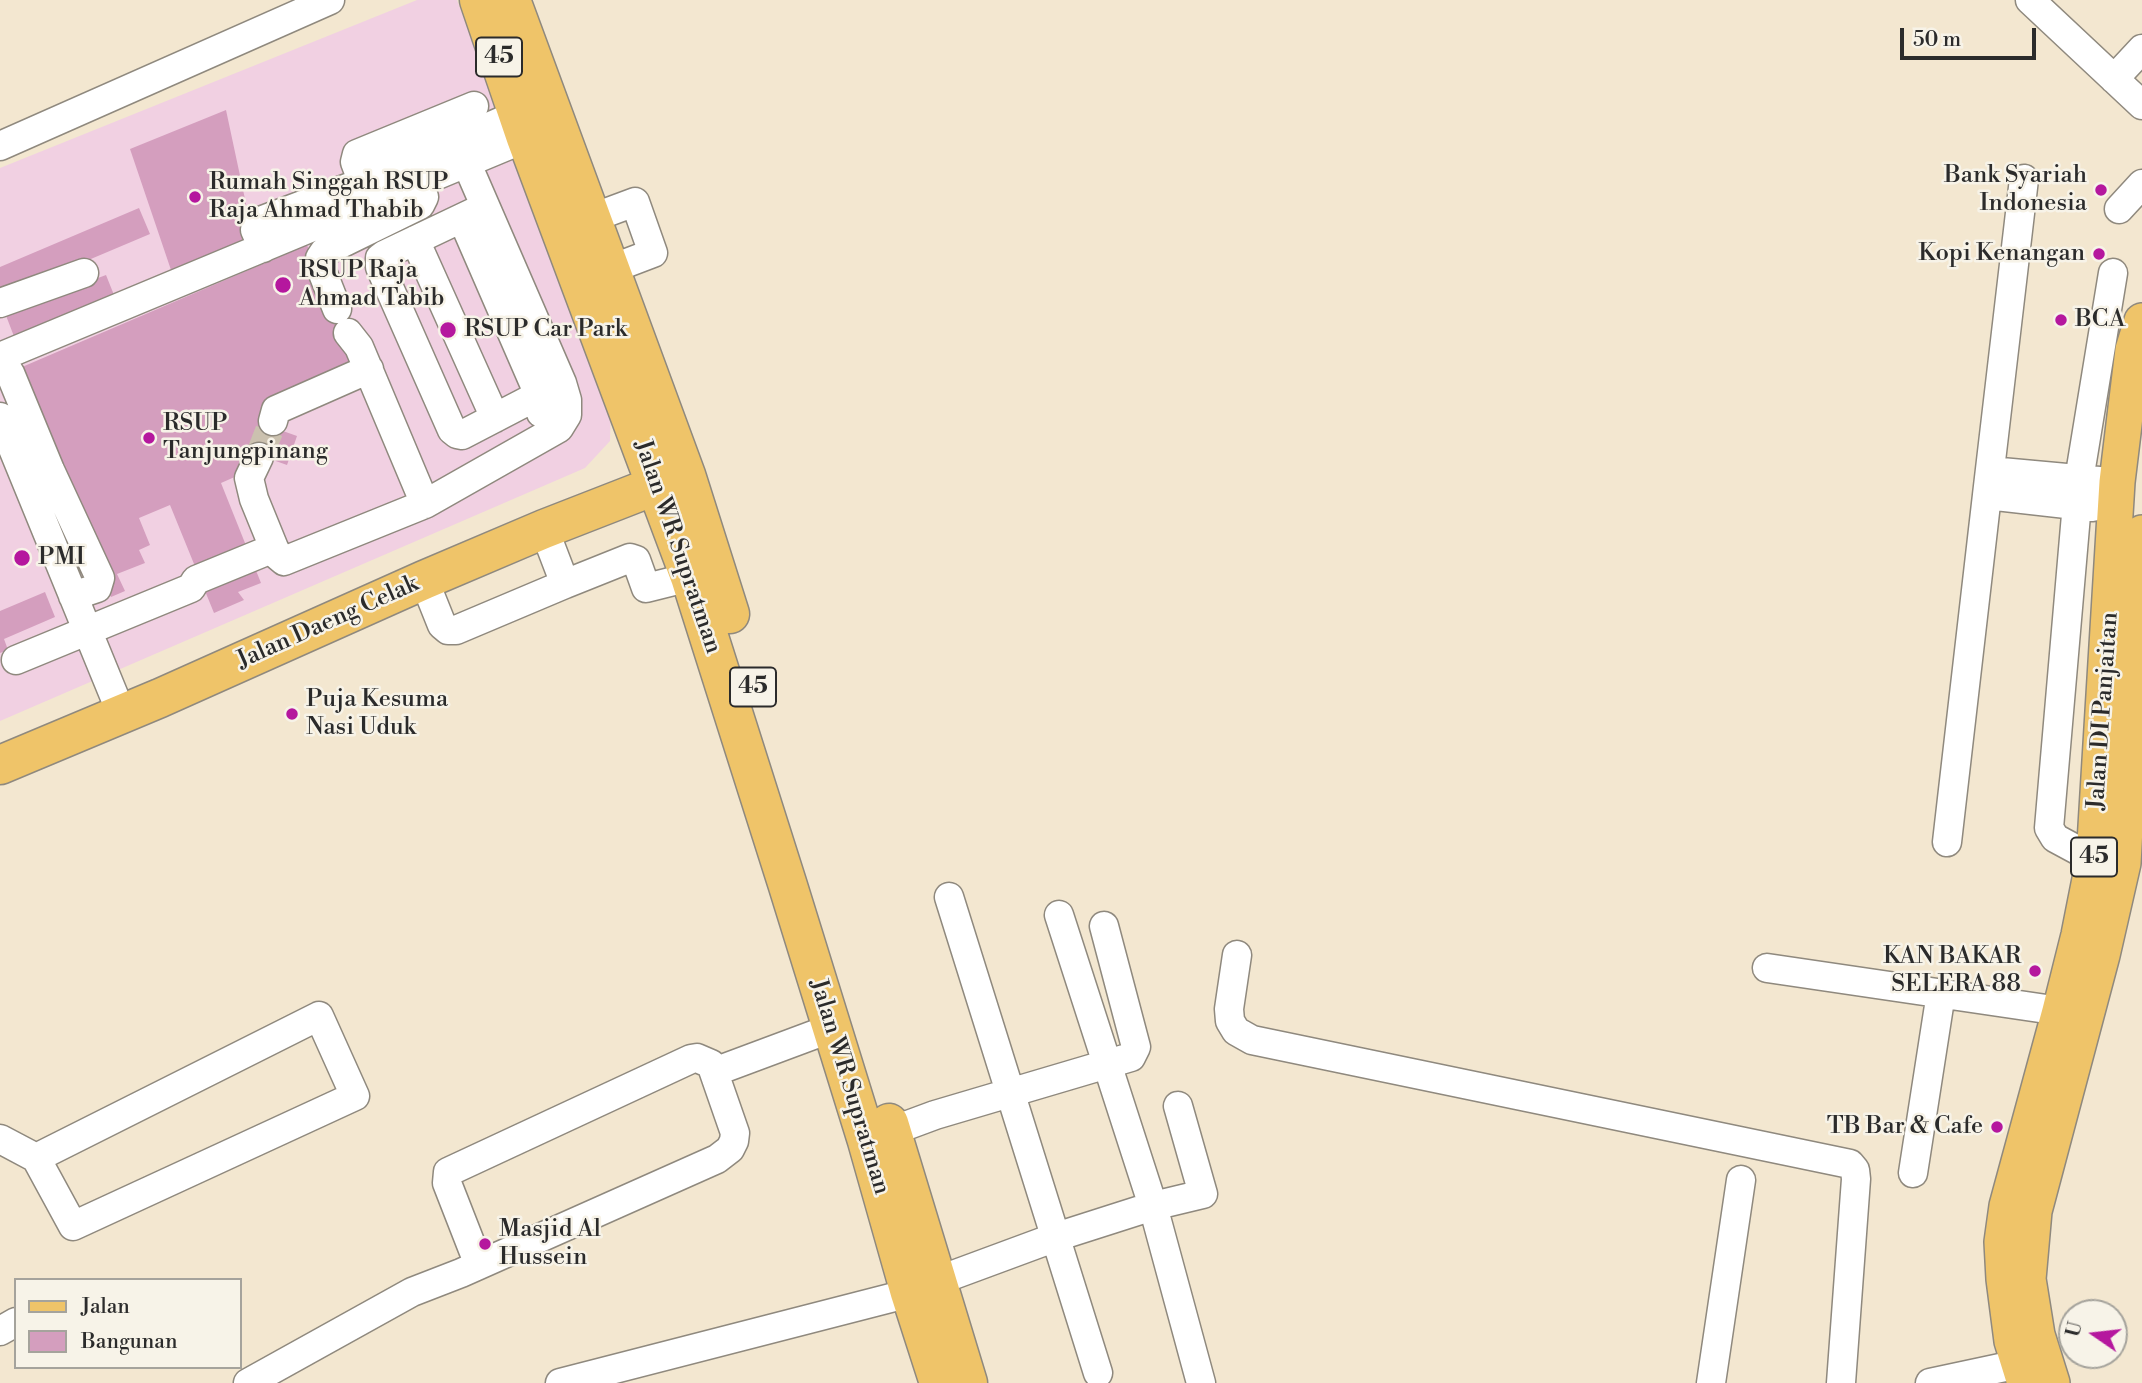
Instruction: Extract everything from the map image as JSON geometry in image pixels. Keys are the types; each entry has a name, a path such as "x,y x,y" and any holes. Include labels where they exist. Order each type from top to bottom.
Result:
{"highway":[{"name":"Jalan WR Supratman","path":"479,0 522,126 690,577 832,1028 879,1137"},
{"name":"Jalan WR Supratman","path":"511,0 687,475 923,1287 939,1383"},
{"name":"Jalan Daeng Celak","path":"0,765 122,715 424,580 657,485"},
{"name":"Jalan WR Supratman","path":"923,1287 968,1383"}],"main road":[{"name":"Jalan DI Panjaitan","path":"2052,1383 2037,1335 2028,1279 2034,1211 2102,955 2123,863 2127,708 2117,496 2133,350 2142,321"},
{"name":"Jalan DI Panjaitan","path":"2022,1374 2012,1341 2004,1279 2002,1242 2007,1206 2079,935 2127,708 2139,620 2142,533"}],"street":[{"path":"0,146 330,0"},
{"path":"2030,0 2142,105"},
{"path":"2114,79 2142,49"},
{"path":"367,191 355,162 358,154 474,106"},
{"path":"367,191 522,126"},
{"path":"122,715 74,596 1,349 263,248 255,230 256,223 260,221 367,191 418,182 461,152"},
{"path":"259,457 249,478 254,499 278,556 288,561 559,428 567,415 567,400 550,389 473,213 461,152"},
{"path":"1947,842 2024,178"},
{"path":"418,182 424,197 420,205 324,253 320,257 320,266 342,321 369,369 421,494"},
{"path":"2119,209 2142,185"},
{"path":"473,213 384,255 380,258 380,267 452,430 462,435 550,389"},
{"path":"415,240 495,418"},
{"path":"2094,859 2055,838 2049,828 2078,493 2113,272"},
{"path":"0,303 84,273"},
{"path":"273,421 276,410 369,369"},
{"path":"0,417 38,476"},
{"path":"1989,483 2117,496"},
{"path":"544,529 565,584"},
{"path":"16,660 191,588 200,578 274,548"},
{"path":"424,580 442,625 448,630 456,630 630,558 636,560 646,588 690,577"},
{"path":"949,897 1098,1373"},
{"path":"1059,915 1153,1206 1200,1383"},
{"path":"879,1137 935,1115 1131,1057 1136,1047 1104,926"},
{"path":"1237,955 1228,1009 1230,1021 1236,1031 1252,1040 1850,1164 1855,1170 1856,1179 1841,1383"},
{"path":"1768,968 2060,1011"},
{"path":"1913,1173 1941,993"},
{"path":"0,1139 36,1158 74,1226 355,1096 319,1016 36,1158"},
{"path":"714,1072 832,1028"},
{"path":"248,1383 412,1292 479,1265 717,1159 730,1149 735,1133 710,1064 705,1060 691,1059 448,1172 447,1183 479,1265"},
{"path":"560,1383 923,1287 1056,1237 1153,1206 1203,1194 1178,1106"},
{"path":"1711,1383 1741,1180"},
{"path":"1930,1383 2022,1374"}],"shaded area":[{"name":"RSUP Raja Ahmad Tabib","path":"417,0 457,0 611,402 610,441 585,468 0,721 0,168"}],"building":[{"name":"Rumah Singgah RSUP Raja Ahmad Thabib","path":"226,110 255,246 171,270 130,149"},
{"path":"139,208 150,234 8,294 0,291 0,267"},
{"name":"RSUP Tanjungpinang","path":"307,245 360,371 263,424 246,472 221,483 261,583 238,592 244,600 214,613 170,505 139,518 150,545 139,550 145,563 117,574 125,591 111,597 51,452 22,367"},
{"path":"106,275 116,300 15,339 5,313"},
{"path":"266,425 297,436 287,465 256,454"},
{"path":"45,592 55,617 4,639 8,650 0,653 0,611"}],"tunnel":[{"path":"259,457 273,421"}],"place":[{"name":"Bank Syariah Indonesia","path":"2101,190"},
{"name":"Rumah Singgah RSUP Raja Ahmad Thabib","path":"195,197"},
{"name":"Kopi Kenangan","path":"2099,254"},
{"name":"RSUP Raja Ahmad Tabib","path":"283,285"},
{"name":"BCA","path":"2061,320"},
{"name":"RSUP Car Park","path":"448,330"},
{"name":"RSUP Tanjungpinang","path":"149,438"},
{"name":"PMI","path":"22,558"},
{"name":"Puja Kesuma Nasi Uduk","path":"292,714"},
{"name":"KAN BAKAR SELERA 88","path":"2035,971"},
{"name":"TB Bar & Cafe","path":"1997,1127"},
{"name":"Masjid Al Hussein","path":"485,1244"}]}
